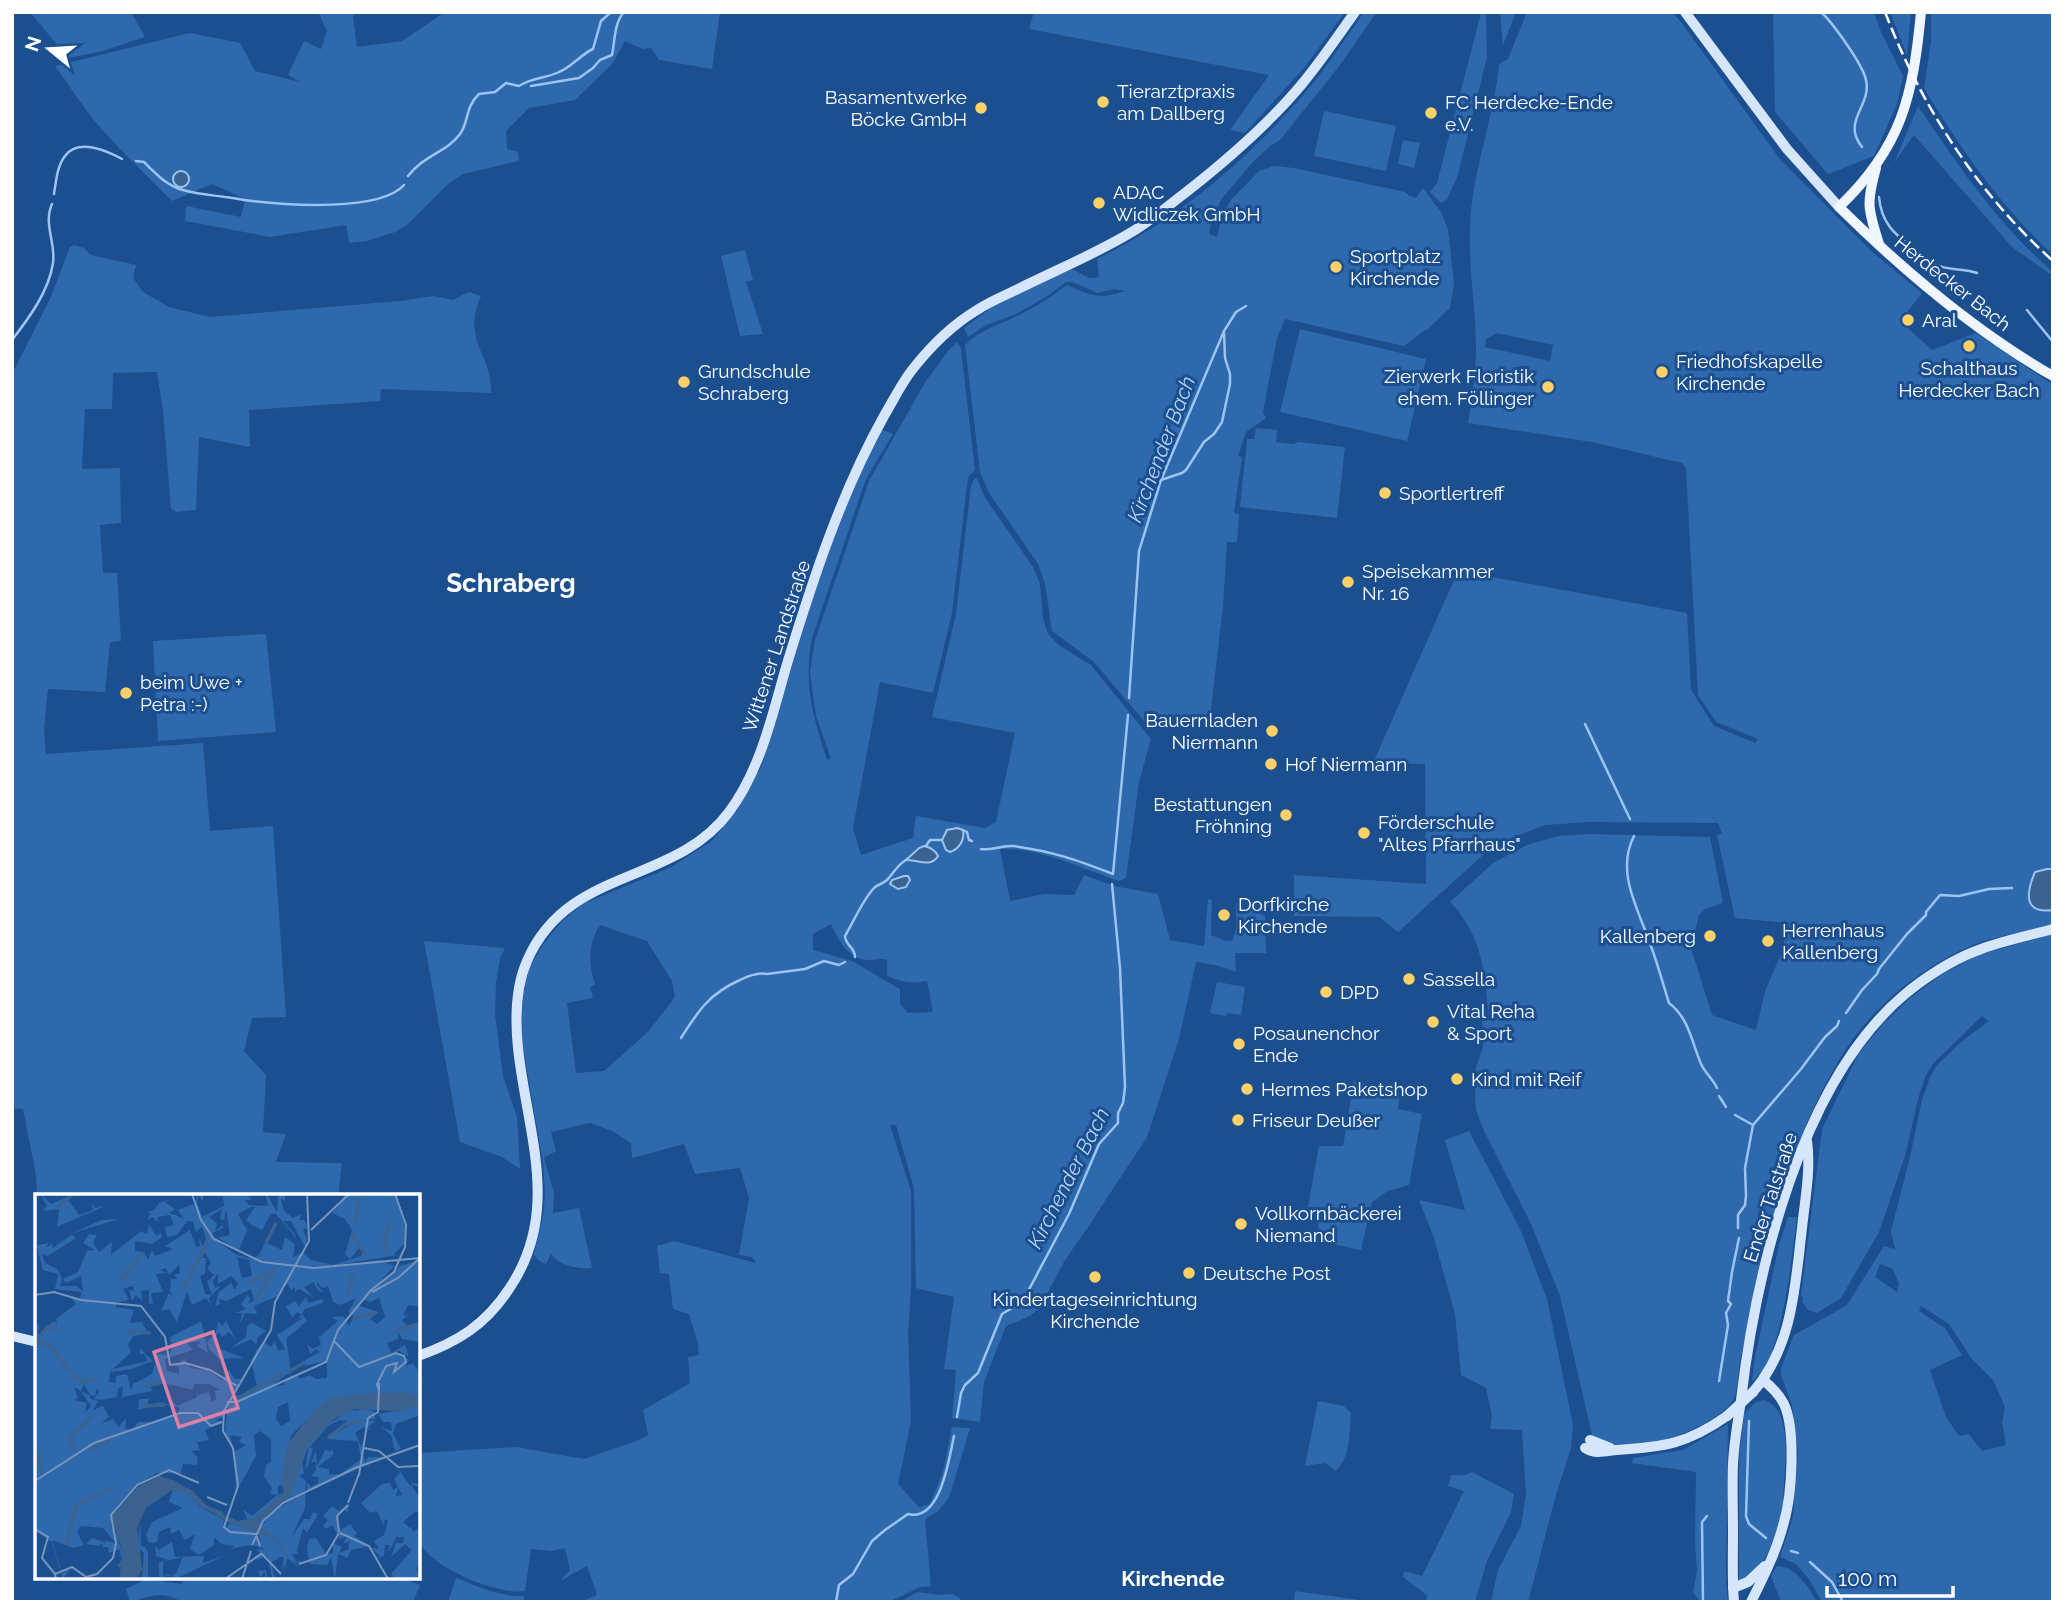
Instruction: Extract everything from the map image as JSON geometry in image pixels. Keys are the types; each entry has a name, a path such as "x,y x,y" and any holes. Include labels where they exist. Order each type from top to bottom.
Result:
{"main road":[{"name":"Wittener Landstraße","path":"420,1355 466,1335 496,1307 520,1273 533,1240 538,1215 539,1181 516,1023 520,979 528,957 546,930 579,899 692,848 713,831 737,801 757,763 807,600 832,529 865,450 910,373 948,331 974,311 1135,230 1228,159 1300,88 1355,12"},
{"path":"1685,12 1787,149 1839,207 1877,165 1896,134 1909,96 1921,12"},
{"path":"1877,165 1869,195 1869,212 1880,247"},
{"name":"Herdecker Bach","path":"1839,207 1915,278 2024,359 2053,376"},
{"name":"Ender Talstraße","path":"1734,1602 1733,1461 1745,1361 1770,1244 1791,1180 1820,1110 1853,1049 1905,993 1976,951 2053,929"},
{"path":"1587,1444 1589,1451 1597,1452 1675,1444 1710,1428 1727,1416 1763,1380 1779,1351 1794,1302 1809,1170 1807,1138"},
{"path":"12,1336 35,1342"},
{"path":"1751,1602 1771,1561 1785,1521 1791,1483 1791,1439 1785,1406 1774,1389 1763,1380"},
{"path":"1733,1588 1748,1582 1771,1561"}],"shaded area":[{"path":"30,12 131,12 145,37 99,52 68,58"},
{"path":"318,12 356,12 353,17 357,47 402,41 445,12 720,12 712,69 659,60 651,48 643,49 625,41 613,63 575,100 529,108 506,131 507,149 518,152 519,161 463,174 449,183 407,225 367,241 349,243 346,225 270,237 185,221 186,206 241,217 245,199 212,184 172,201 91,117 55,66 190,33 240,43 255,71 300,82 288,75 304,41 321,49 327,31"},
{"path":"1034,12 1345,12 1304,68 1245,133 1230,130 1269,75 1029,29"},
{"path":"1364,12 1377,12 1337,69 1280,140 1252,163 1223,197 1212,218 1209,234 1217,237 1222,216 1230,201 1259,171 1274,166 1405,192 1416,198 1423,188 1441,212 1448,229 1454,283 1450,308 1427,330 1404,346 1285,319 1277,338 1263,412 1266,418 1246,432 1238,456 1242,457 1234,513 1239,514 1237,542 1227,542 1223,606 1209,727 1149,727 1094,662 1052,631 1045,584 1038,564 989,493 980,472 965,345 1067,285 1095,295 1125,291 1114,289 1098,293 1066,282 1016,314 986,325 968,337 964,328 995,305 1072,269 1089,278 1099,277 1097,259 1160,223 1190,202 1247,154 1273,128 1321,73"},
{"path":"1500,12 1516,12 1503,45"},
{"path":"1527,12 1672,12 1779,158 1872,252 1922,293 1900,321 1932,350 1976,333 2053,385 2053,869 2047,869 2041,911 2053,910 2053,925 1970,946 1935,964 1887,1001 1860,1030 1817,1101 1792,1160 1764,1252 1732,1402 1722,1412 1690,1431 1631,1446 1614,1446 1600,1442 1592,1435 1560,1296 1531,1224 1476,1110 1474,1073 1483,1047 1482,1021 1489,1020 1486,987 1476,942 1461,915 1450,902 1493,863 1527,845 1558,836 1587,834 1710,837 1723,903 1705,909 1699,915 1691,948 1712,1015 1756,1030 1765,991 1781,954 1789,923 1735,918 1717,835 1722,833 1718,823 1589,822 1545,825 1509,839 1484,854 1398,932 1379,917 1294,916 1294,875 1426,884 1425,764 1373,763 1460,571 1687,613 1691,690 1714,726 1755,743 1758,739 1716,722 1698,695 1686,468 1682,463 1592,442 1468,423 1476,348 1470,258 1471,208 1499,64 1508,59","holes":["1497,333 1553,345 1550,361 1485,347 1486,339"]},
{"path":"1773,12 1874,12 1903,76 1897,104 1874,156 1828,174 1775,112"},
{"path":"1890,12 1911,12 1907,55"},
{"path":"1931,12 2053,12 2053,255 2015,216 1982,176 1924,88 1931,41"},
{"path":"1481,13 1486,15 1487,57 1457,178 1447,199 1441,203 1430,192 1437,183"},
{"path":"1918,106 1980,194 2014,235 2053,272 2053,276 2012,247 1914,135 1894,163"},
{"path":"1324,111 1396,126 1386,171 1314,156"},
{"path":"1403,140 1420,143 1414,168 1398,164"},
{"path":"181,171 187,173 187,185 181,187 175,185 173,179 175,173"},
{"path":"74,245 84,248 91,255 136,265 133,278 143,292 169,307 210,317 433,296 453,300 469,292 481,296 474,325 490,380 491,393 381,389 380,401 249,410 250,447 199,437 196,510 176,512 171,508 157,372 113,373 112,409 85,409 82,469 120,468 121,523 100,525 103,573 117,573 121,641 110,642 105,692 48,689 44,729 46,754 203,743 210,831 273,826 286,1017 252,1018 244,1051 266,1075 263,1132 286,1134 276,1162 342,1163 338,1194 37,1194 36,1175 23,1109 12,1109 12,374 50,299 70,247"},
{"path":"745,250 753,280 746,282 763,334 740,336 721,256"},
{"path":"1300,329 1426,359 1407,441 1280,412"},
{"path":"957,342 961,349 975,470 969,476 967,485 952,613 933,693 880,682 853,828 861,855 913,838 916,816 985,828 996,822 1015,733 932,717 956,614 971,486 977,478 984,496 1033,567 1040,584 1043,618 1048,634 1060,646 1091,665 1151,739 1139,782 1126,878 1119,881 1046,855 1000,849 1010,901 1044,894 1074,895 1084,875 1114,886 1158,894 1170,940 1204,946 1208,899 1212,900 1211,935 1226,941 1232,941 1236,929 1236,903 1265,916 1266,953 1235,953 1236,972 1196,962 1179,1039 1147,1137 1065,1260 1045,1302 1030,1315 1006,1326 984,1382 980,1422 952,1418 956,1370 944,1369 954,1297 916,1288 914,1189 896,1125 890,1125 911,1191 908,1333 911,1421 898,1484 919,1507 930,1504 943,1472 952,1427 970,1428 949,1498 937,1512 925,1519 931,1586 920,1587 889,1602 580,1602 597,1595 587,1566 560,1581 570,1570 565,1548 551,1551 531,1549 525,1591 490,1587 441,1564 420,1544 420,1453 516,1447 584,1459 648,1435 643,1410 690,1383 688,1357 699,1355 689,1314 673,1309 669,1274 660,1273 657,1246 674,1241 756,1263 752,1257 739,1255 749,1198 740,1168 695,1174 684,1144 632,1158 631,1143 612,1131 590,1123 551,1132 556,1151 544,1158 554,1193 553,1213 579,1208 592,1268 569,1266 551,1254 546,1264 536,1258 534,1254 545,1194 543,1162 520,1031 520,1004 528,970 542,946 562,921 583,904 671,867 712,841 738,809 762,765 836,531 882,430 893,434 866,479 812,638 809,655 809,686 817,729 827,760 831,759 816,716 812,688 810,673 815,640 869,481 926,381","holes":["831,924 841,943 856,957 887,960 887,976 907,982 927,981 933,1012 908,1013 900,1004 900,989 852,961 813,950 813,934","600,925 647,941 672,981 675,997 648,1032 604,1071 576,1073 567,1003 593,998 590,987 595,984 590,954"]},
{"path":"1256,428 1277,430 1276,442 1345,447 1337,518 1240,507 1247,439 1254,439"},
{"path":"266,634 276,732 158,741 153,641"},
{"path":"947,830 963,830 962,841 950,852 946,850 942,840"},
{"path":"924,846 935,852 938,856 935,860 928,863 906,860 919,848"},
{"path":"2053,869 2053,910 2036,909 2029,900 2030,887 2035,872"},
{"path":"908,876 910,880 906,887 898,889 890,884 892,880"},
{"path":"2053,934 2053,1602 1822,1602 1809,1579 1796,1564 1780,1557 1793,1517 1798,1452 1792,1405 1781,1368 1794,1335 1847,1305 1884,1246 1895,1249 1891,1231 1922,1100 1930,1077 1937,1065 1962,1041 1989,1021 1982,1016 1934,1063 1926,1075 1905,1156 1879,1232 1841,1298 1817,1313 1808,1310 1801,1295 1822,1129 1859,1053 1883,1024 1909,999 1941,975 1978,955","holes":["1880,1264 1893,1269 1899,1284 1897,1292 1875,1277","1921,1306 1949,1324 1971,1358 1993,1380 2005,1407 2002,1422 2006,1445 1982,1451 1969,1434 1959,1436 1946,1417 1930,1370 1962,1355 1945,1328 1919,1311"]},
{"path":"424,941 505,948 500,958 496,983 495,1014 503,1076 517,1117 520,1169 502,1157 460,1142"},
{"path":"1217,982 1245,987 1241,1015 1210,1013"},
{"path":"1354,1081 1400,1090 1398,1109 1422,1114 1409,1185 1388,1191 1372,1202 1361,1250 1319,1241 1318,1222 1306,1218 1319,1146 1343,1146"},
{"path":"1469,1131 1520,1229 1547,1299 1573,1425 1571,1448 1528,1602 1491,1602 1498,1570 1521,1526 1526,1494 1522,1430 1490,1429 1492,1416 1486,1388 1461,1375 1455,1314 1433,1235 1419,1200 1465,1210 1445,1140"},
{"path":"1788,1217 1797,1217 1779,1330 1763,1370 1752,1381 1779,1245"},
{"path":"1763,1400 1772,1404 1783,1423 1786,1449 1783,1508 1776,1533 1763,1562 1739,1583 1739,1461 1744,1414 1755,1403"},
{"path":"1318,1401 1344,1406 1351,1413 1347,1451 1336,1471 1325,1463 1305,1466"},
{"path":"1728,1424 1728,1602 1700,1602 1693,1592 1697,1571 1696,1472 1632,1463 1633,1458 1683,1450"},
{"path":"1472,1472 1514,1494 1511,1512 1487,1561 1475,1602 1426,1602 1427,1595 1403,1577 1404,1571 1422,1576 1464,1491 1448,1486 1451,1475"},
{"path":"1777,1566 1795,1573 1806,1584 1817,1602 1781,1602 1771,1576"},
{"path":"456,1578 497,1593 524,1596 524,1602 448,1602"},
{"path":"147,1579 181,1584 185,1579 403,1579 420,1585 413,1602 184,1602 157,1595 130,1602 126,1589"},
{"path":"1295,1591 1374,1602 1294,1602"},
{"path":"918,1592 953,1594 961,1599 956,1602 899,1602"}],"waterway":[{"path":"408,176 421,163 455,140 463,129 471,104 479,94 495,92 506,83 519,86 564,70 593,49 601,21 611,12"},
{"path":"531,86 579,78 600,60 612,55 617,27 624,12"},
{"name":"Herdecker Bach","path":"1821,12 1847,44 1864,73 1867,89 1855,129 1856,138 1862,147"},
{"path":"54,194 60,164 71,151 77,148 93,148 122,159"},
{"path":"136,161 144,162 157,175 183,190 267,203 354,203 392,194 404,185"},
{"name":"Herdecker Bach","path":"1879,197 1884,218 1889,226 1925,258"},
{"path":"12,340 37,304 51,273 53,256 49,219 52,204"},
{"name":"Herdecker Bach","path":"1931,262 1942,267 1977,273"},
{"name":"Kirchender Bach","path":"1129,698 1139,551 1161,480 1224,331 1236,312 1246,306"},
{"name":"Herdecker Bach","path":"2027,310 2053,342"},
{"path":"1161,480 1186,470 1204,442 1222,422 1230,384 1224,333"},
{"name":"Kirchender Bach","path":"981,849 1013,846 1040,851 1076,860 1113,874 1128,715"},
{"path":"1585,724 1630,819"},
{"path":"963,830 972,841"},
{"path":"1634,836 1627,864 1635,905 1654,953 1669,1003 1686,1023 1701,1064 1717,1088"},
{"path":"926,846 930,840 942,840"},
{"path":"855,957 845,936 870,893 906,860"},
{"name":"Kirchender Bach","path":"957,1417 961,1393 965,1385 978,1373 1002,1314 1022,1302 1069,1214 1099,1144 1118,1123 1125,1087 1120,968 1112,884"},
{"path":"1846,1013 1940,895 1959,896 1989,889 2012,888"},
{"path":"681,1038 699,1011 730,985 757,974 805,969 824,961 839,965 845,962"},
{"path":"1738,1228 1738,1215 1745,1205 1745,1168 1753,1125 1839,1021"},
{"path":"1719,1096 1726,1107"},
{"path":"1735,1115 1753,1125"},
{"path":"1719,1381 1728,1325 1726,1313 1731,1304 1728,1301 1739,1238"},
{"path":"1749,1421 1746,1516 1749,1524 1766,1538"},
{"name":"Kirchender Bach","path":"836,1602 839,1585 853,1574 872,1541 908,1514 919,1514 936,1499 942,1486 954,1436"},
{"path":"1703,1602 1702,1522 1707,1516"},
{"path":"1791,1551 1798,1553"},
{"path":"1810,1562 1832,1582 1843,1602"}],"railway":[{"path":"1885,12 1916,81 1954,147 2000,207 2053,261"}],"place":[{"name":"Tierarztpraxis am Dallberg","path":"1103,102"},
{"name":"Basamentwerke Böcke GmbH","path":"981,108"},
{"name":"FC Herdecke-Ende e.V.","path":"1431,113"},
{"name":"ADAC Widliczek GmbH","path":"1099,203"},
{"name":"Sportplatz Kirchende","path":"1336,267"},
{"name":"Aral","path":"1908,320"},
{"name":"Schalthaus Herdecker Bach","path":"1969,346"},
{"name":"Friedhofskapelle Kirchende","path":"1662,372"},
{"name":"Grundschule Schraberg","path":"684,382"},
{"name":"Zierwerk Floristik ehem. Föllinger","path":"1548,387"},
{"name":"Sportlertreff","path":"1385,493"},
{"name":"Speisekammer Nr. 16","path":"1348,582"},
{"name":"beim Uwe + Petra :-)","path":"126,693"},
{"name":"Bauernladen Niermann","path":"1272,731"},
{"name":"Hof Niermann","path":"1271,764"},
{"name":"Bestattungen Fröhning","path":"1286,815"},
{"name":"Förderschule \"Altes Pfarrhaus\"","path":"1364,833"},
{"name":"Dorfkirche Kirchende","path":"1224,915"},
{"name":"Kallenberg","path":"1710,936"},
{"name":"Herrenhaus Kallenberg","path":"1768,941"},
{"name":"Sassella","path":"1409,979"},
{"name":"DPD","path":"1326,992"},
{"name":"Vital Reha & Sport","path":"1433,1022"},
{"name":"Posaunenchor Ende","path":"1239,1044"},
{"name":"Kind mit Reif","path":"1457,1079"},
{"name":"Hermes Paketshop","path":"1247,1089"},
{"name":"Friseur Deußer","path":"1238,1120"},
{"name":"Vollkornbäckerei Niemand","path":"1241,1224"},
{"name":"Deutsche Post","path":"1189,1273"},
{"name":"Kindertageseinrichtung Kirchende","path":"1095,1277"}],"district":[{"name":"Schraberg","path":"511,583"},
{"name":"Kirchende","path":"1173,1578"}]}
